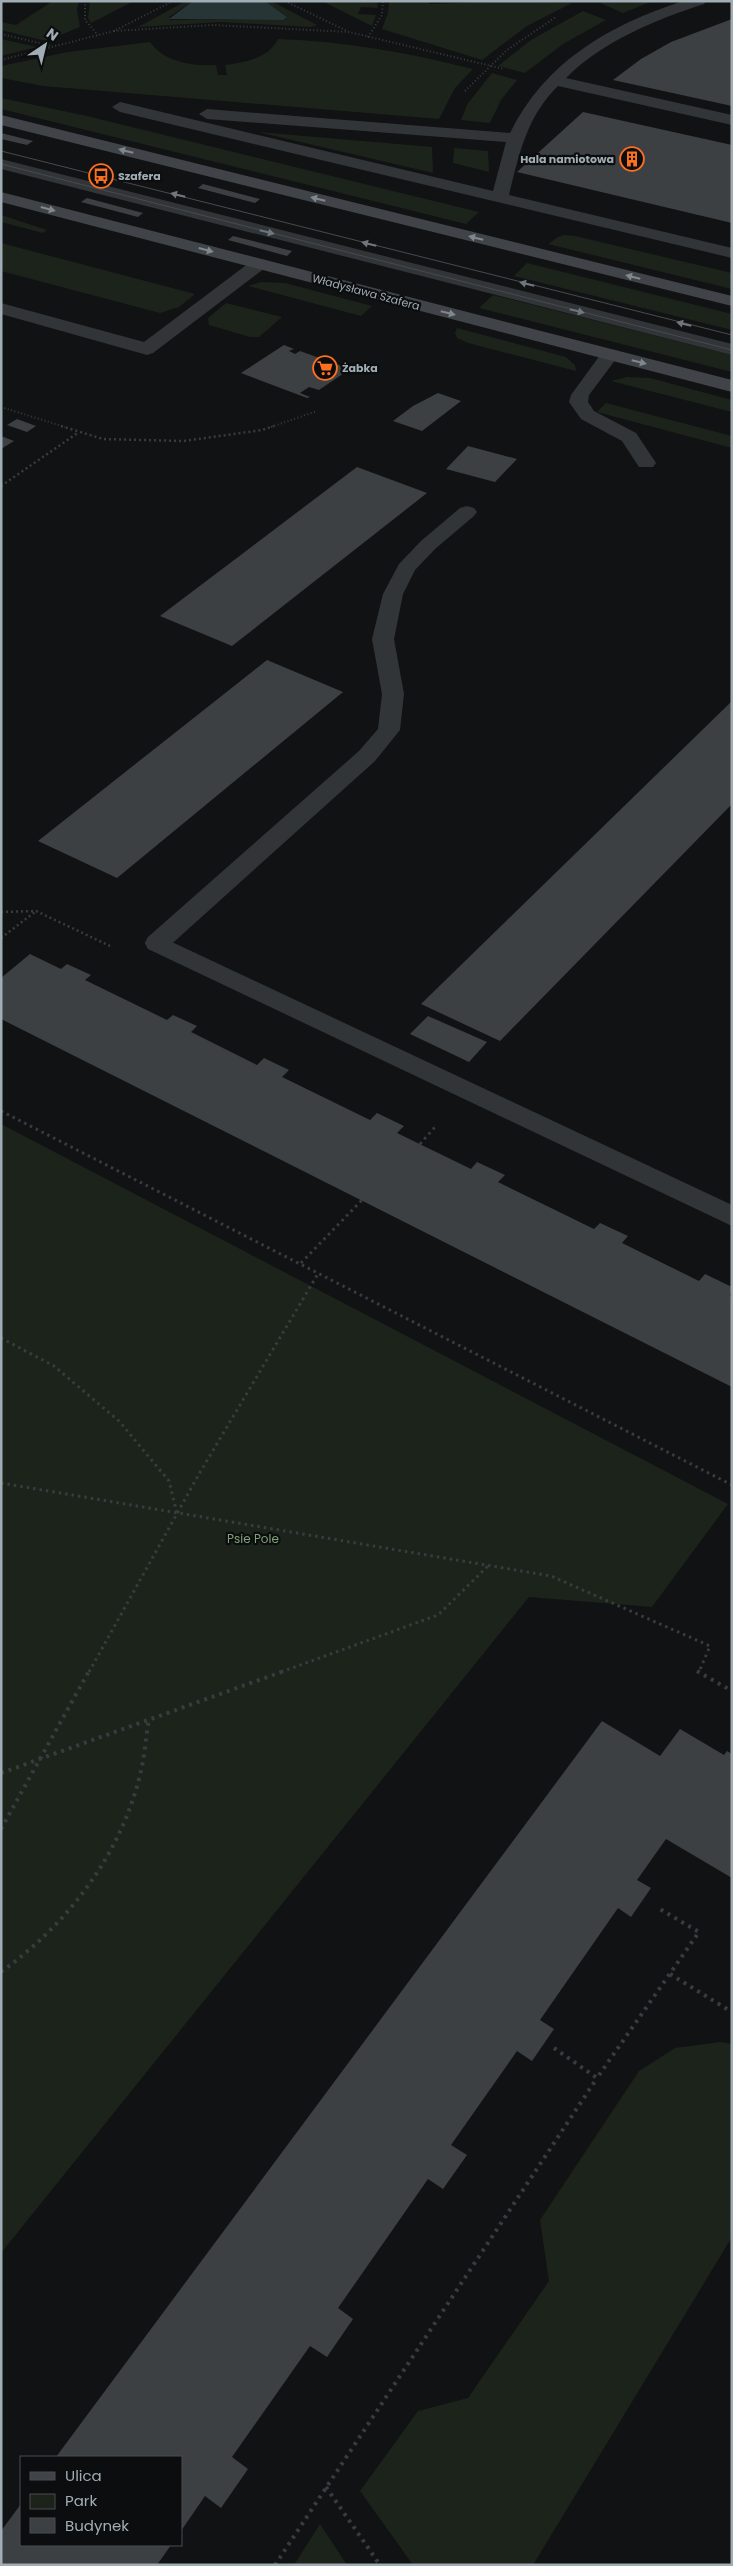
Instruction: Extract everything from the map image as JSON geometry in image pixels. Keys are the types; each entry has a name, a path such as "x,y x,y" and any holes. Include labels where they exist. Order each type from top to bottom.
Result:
{"main road":[{"path":"1,120 732,301"},
{"name":"Władysława Szafera","path":"1,197 732,386"}],"street":[{"path":"500,198 515,138 538,98 553,80 592,50 617,35 666,12 699,1"},
{"path":"553,80 732,120"},
{"path":"515,138 120,107 732,253"},
{"path":"1,151 732,336"},
{"path":"1,164 732,350"},
{"path":"1,308 147,349 260,264"},
{"path":"610,355 580,395 578,399 579,406 588,416 628,436 639,448 646,463"},
{"path":"467,512 428,545 406,568 392,594 383,639 393,694 389,730 367,756 157,943 732,1216"}],"path":[{"path":"85,1 82,12 86,25 98,35"},
{"path":"114,31 173,1"},
{"path":"285,1 349,32 553,80"},
{"path":"368,37 382,15 383,1"},
{"path":"446,133 465,91 487,66 540,26 562,14"},
{"path":"1,60 114,31 213,25 349,32"},
{"path":"1,34 52,46"},
{"path":"1,407 103,439 184,441 262,430 317,411"},
{"path":"1,486 79,432"},
{"path":"1,938 36,911"},
{"path":"1,912 36,911 110,946 157,943"},
{"path":"1,1110 732,1485"},
{"path":"420,1144 438,1124"},
{"path":"301,1263 362,1200"},
{"path":"1,1829 177,1514 319,1272"},
{"path":"1,1338 54,1366 119,1421 169,1482 177,1514"},
{"path":"1,1483 551,1576 710,1646 696,1671 732,1691"},
{"path":"1,1773 438,1615 489,1565"},
{"path":"1,1972 57,1924 96,1876 124,1824 141,1772 149,1718"},
{"path":"275,2565 597,2078 699,1932 658,1908"},
{"path":"670,1974 732,2012"},
{"path":"554,2048 597,2078"},
{"path":"326,2487 380,2565"}],"green space":[{"path":"53,1 79,1 77,10 80,27 46,41 1,30 1,22 16,25"},
{"path":"90,1 132,2 91,23 88,18"},
{"path":"186,1 193,1 169,17 170,20 283,20 287,17 265,1 271,1 317,25 310,27 221,22 138,27"},
{"path":"322,1 377,1 378,8 361,7 358,14 376,15 372,26"},
{"path":"509,1 572,3 527,26 482,60 382,29 388,13 389,2 428,2 430,4"},
{"path":"605,1 653,1 623,13 600,3"},
{"path":"583,11 606,20 563,44 525,73 498,66 531,40"},
{"path":"1,39 37,47 1,56"},
{"path":"278,39 327,42 376,49 473,69 455,88 439,119 43,86 1,78 1,66 68,52 150,42 163,55 171,59 189,64 216,65 218,75 227,75 225,65 248,61 262,55 269,51"},
{"path":"492,73 517,80 501,100 490,123 461,120 468,103"},
{"path":"1,98 87,116 479,212 466,224 1,109"},
{"path":"258,132 432,147 433,173"},
{"path":"454,148 488,151 489,172 453,163"},
{"path":"1,215 47,230 43,233 1,222"},
{"path":"565,235 732,273 732,289 548,244 558,237"},
{"path":"1,243 195,294 179,307 160,313 1,271"},
{"path":"527,263 732,314 732,330 514,276"},
{"path":"261,282 285,283 372,306 361,316 248,286"},
{"path":"493,295 732,355 732,372 479,308"},
{"path":"226,303 282,317 259,337 250,337 209,325 208,318"},
{"path":"457,328 566,357 575,365 576,371 468,343 457,338 455,333"},
{"path":"627,377 650,378 732,400 732,412 611,381"},
{"path":"606,403 732,436 732,448 597,412"},
{"name":"Psie Pole","path":"1,1124 728,1504 652,1607 529,1597 1,2253"},
{"path":"720,2042 732,2044 732,2237 533,2565 413,2565 360,2491 418,2411 468,2398 549,2281 540,2220 639,2071 675,2048"},
{"path":"320,2524 347,2565 294,2565"}],"shaded area":[{"path":"193,1 265,1 287,17 283,20 169,19"}],"building":[{"path":"732,19 732,106 613,80 641,59 671,42"},
{"name":"Hala namiotowa","path":"583,112 732,145 732,223 517,172"},
{"path":"1,133 33,141 27,145 1,139"},
{"path":"203,184 260,199 255,203 198,188"},
{"path":"87,198 143,213 138,217 81,202"},
{"path":"233,236 292,251 287,256 228,240"},
{"path":"284,345 294,349 289,351 295,354 300,351 350,369 319,390 309,387 300,393 310,397 307,398 241,373"},
{"path":"438,393 461,401 422,431 393,421 413,406"},
{"path":"17,419 36,426 27,432 7,425"},
{"path":"1,436 14,441 1,449"},
{"path":"468,446 517,459 495,482 446,469"},
{"path":"357,467 427,493 232,646 160,616"},
{"path":"267,660 343,692 117,878 38,841"},
{"path":"732,701 732,804 500,1041 421,1004"},
{"path":"30,954 61,969 67,964 91,975 85,980 167,1020 173,1015 197,1026 191,1032 257,1065 264,1058 289,1070 282,1077 370,1120 377,1113 404,1126 397,1133 471,1169 477,1162 505,1175 498,1182 594,1229 600,1223 628,1236 622,1243 699,1281 705,1274 732,1287 730,1296 732,1297 732,1387 1,1019 1,978"},
{"path":"428,1016 487,1042 469,1062 410,1034"},
{"path":"602,1721 660,1756 680,1729 724,1755 727,1751 732,1754 732,1878 666,1839 637,1880 651,1888 631,1917 618,1908 540,2020 554,2029 532,2061 517,2051 451,2145 467,2155 443,2189 428,2179 338,2308 353,2319 327,2357 310,2346 232,2457 248,2469 221,2508 205,2496 182,2530 182,2456 57,2456"},
{"path":"20,2505 20,2546 170,2546 157,2565 1,2565 1,2531"}],"tram line":[{"path":"1,151 732,335"},
{"path":"1,164 732,350"}],"place":[{"name":"Hala namiotowa","path":"632,159"},
{"name":"Szafera","path":"101,176"},
{"name":"Żabka","path":"325,368"}]}
